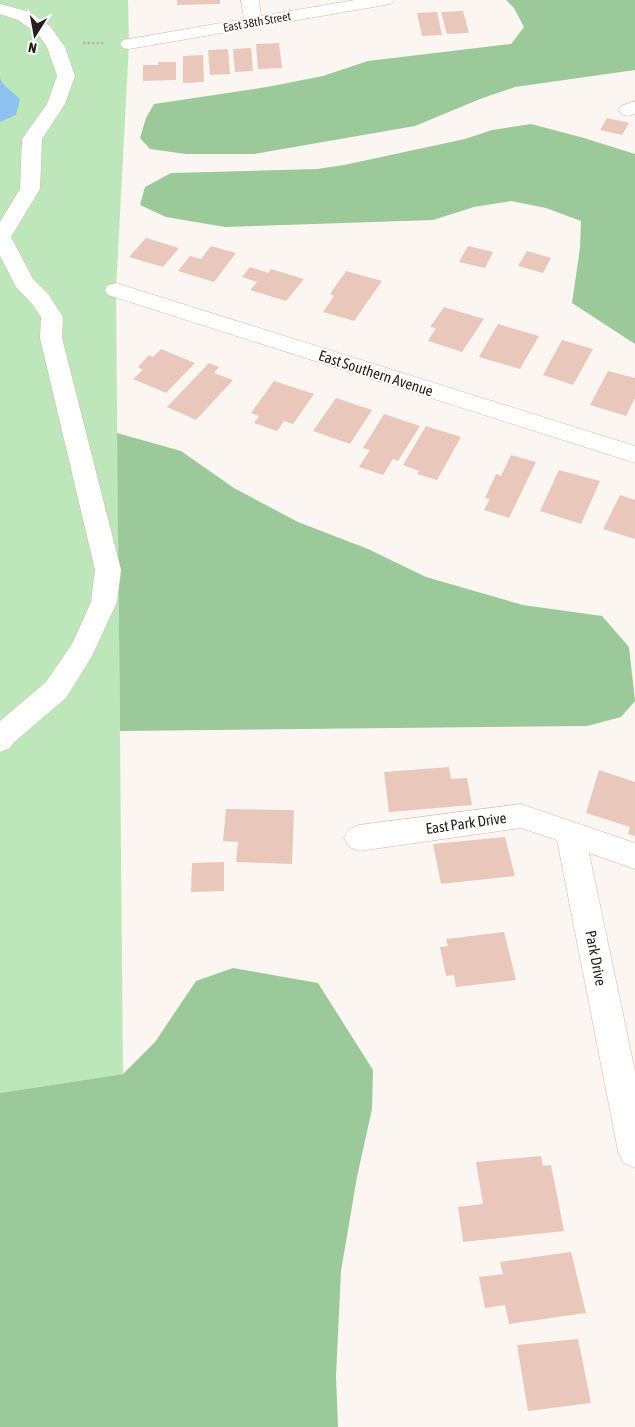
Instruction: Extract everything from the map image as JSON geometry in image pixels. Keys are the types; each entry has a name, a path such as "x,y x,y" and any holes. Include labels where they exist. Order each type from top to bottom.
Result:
{"street":[{"path":"250,0 254,22"},
{"name":"East 38th Street","path":"130,44 385,0"},
{"path":"0,9 8,10 37,22 54,43 66,76 56,104 32,139 30,189 0,237 24,282 41,300 52,317 52,338 108,570 104,602 83,649 56,690 1,736 0,740"},
{"name":"East Southern Avenue","path":"116,290 635,455"},
{"name":"East Park Drive","path":"359,838 521,816 539,820 570,833"},
{"path":"570,833 611,850 635,856"},
{"name":"Park Drive","path":"570,833 635,1151"}],"path":[{"path":"54,43 130,44"}],"green space":[{"path":"0,0 128,0 129,44 116,290 123,1074 0,1093"},
{"path":"506,0 635,0 635,70 515,87 480,99 415,126 254,154 186,154 150,149 140,138 146,118 154,104 267,87 323,76 368,61 511,44 524,27 514,8"},
{"path":"531,124 635,154 635,344 572,303 580,248 581,221 546,208 511,201 474,207 433,220 225,227 166,217 140,205 145,187 171,173 317,169 465,139 492,130"},
{"path":"117,433 181,451 234,488 298,522 368,549 426,577 523,605 602,616 629,647 635,701 621,717 587,726 120,731"},
{"path":"233,968 318,983 373,1070 372,1109 357,1177 341,1271 336,1376 338,1427 0,1427 0,1093 123,1074 155,1042 196,981"}],"water":[{"path":"0,78 3,84 20,99 16,115 0,122"}],"building":[{"path":"177,0 220,0 220,4 177,5"},
{"path":"463,11 469,33 447,34 441,12"},
{"path":"437,12 442,35 422,36 417,13"},
{"path":"279,43 282,68 258,69 256,44"},
{"path":"251,48 253,71 235,72 233,49"},
{"path":"228,49 230,74 210,75 208,50"},
{"path":"203,55 204,82 183,83 183,56"},
{"path":"158,62 176,62 176,80 143,81 143,65 158,65"},
{"path":"607,118 629,123 622,135 600,130"},
{"path":"146,238 179,248 163,267 129,257"},
{"path":"211,246 236,253 214,282 178,271 190,256 201,259"},
{"path":"468,246 493,252 485,268 459,262"},
{"path":"527,251 551,258 543,273 518,266"},
{"path":"250,267 268,273 271,269 304,279 286,301 250,290 257,282 242,277"},
{"path":"346,271 382,281 354,321 323,312 334,296 330,294"},
{"path":"444,307 484,319 462,352 428,341 436,328 430,327"},
{"path":"498,324 539,336 520,369 479,357"},
{"path":"562,340 593,349 573,385 543,375"},
{"path":"161,349 195,363 166,393 133,379 143,370 138,367 149,355 153,357"},
{"path":"209,363 219,367 214,373 233,380 196,420 167,407"},
{"path":"608,371 635,378 635,398 626,416 590,405"},
{"path":"274,381 314,394 293,424 284,421 277,431 254,423 259,416 251,413"},
{"path":"336,398 372,410 350,444 313,431"},
{"path":"384,414 420,426 398,461 393,459 383,475 359,467 370,450 363,448"},
{"path":"426,426 461,437 437,480 417,474 419,471 403,465"},
{"path":"511,455 536,462 509,518 484,510 490,499 485,498 496,474 501,476"},
{"path":"559,470 600,481 581,524 540,511"},
{"path":"620,495 635,500 635,539 603,529"},
{"path":"449,767 451,779 467,778 472,805 389,812 384,772"},
{"path":"599,770 635,782 635,836 628,834 630,827 586,813"},
{"path":"226,809 294,810 292,864 236,862 238,842 223,841"},
{"path":"505,837 515,876 441,884 433,844"},
{"path":"224,862 224,891 191,892 192,863"},
{"path":"504,932 516,980 456,987 454,975 446,976 440,947 448,946 446,939"},
{"path":"541,1156 543,1166 551,1165 564,1231 463,1242 458,1207 483,1204 476,1162"},
{"path":"571,1252 586,1313 509,1324 505,1305 485,1308 479,1277 503,1274 500,1262"},
{"path":"578,1339 591,1403 528,1411 517,1345"}]}
